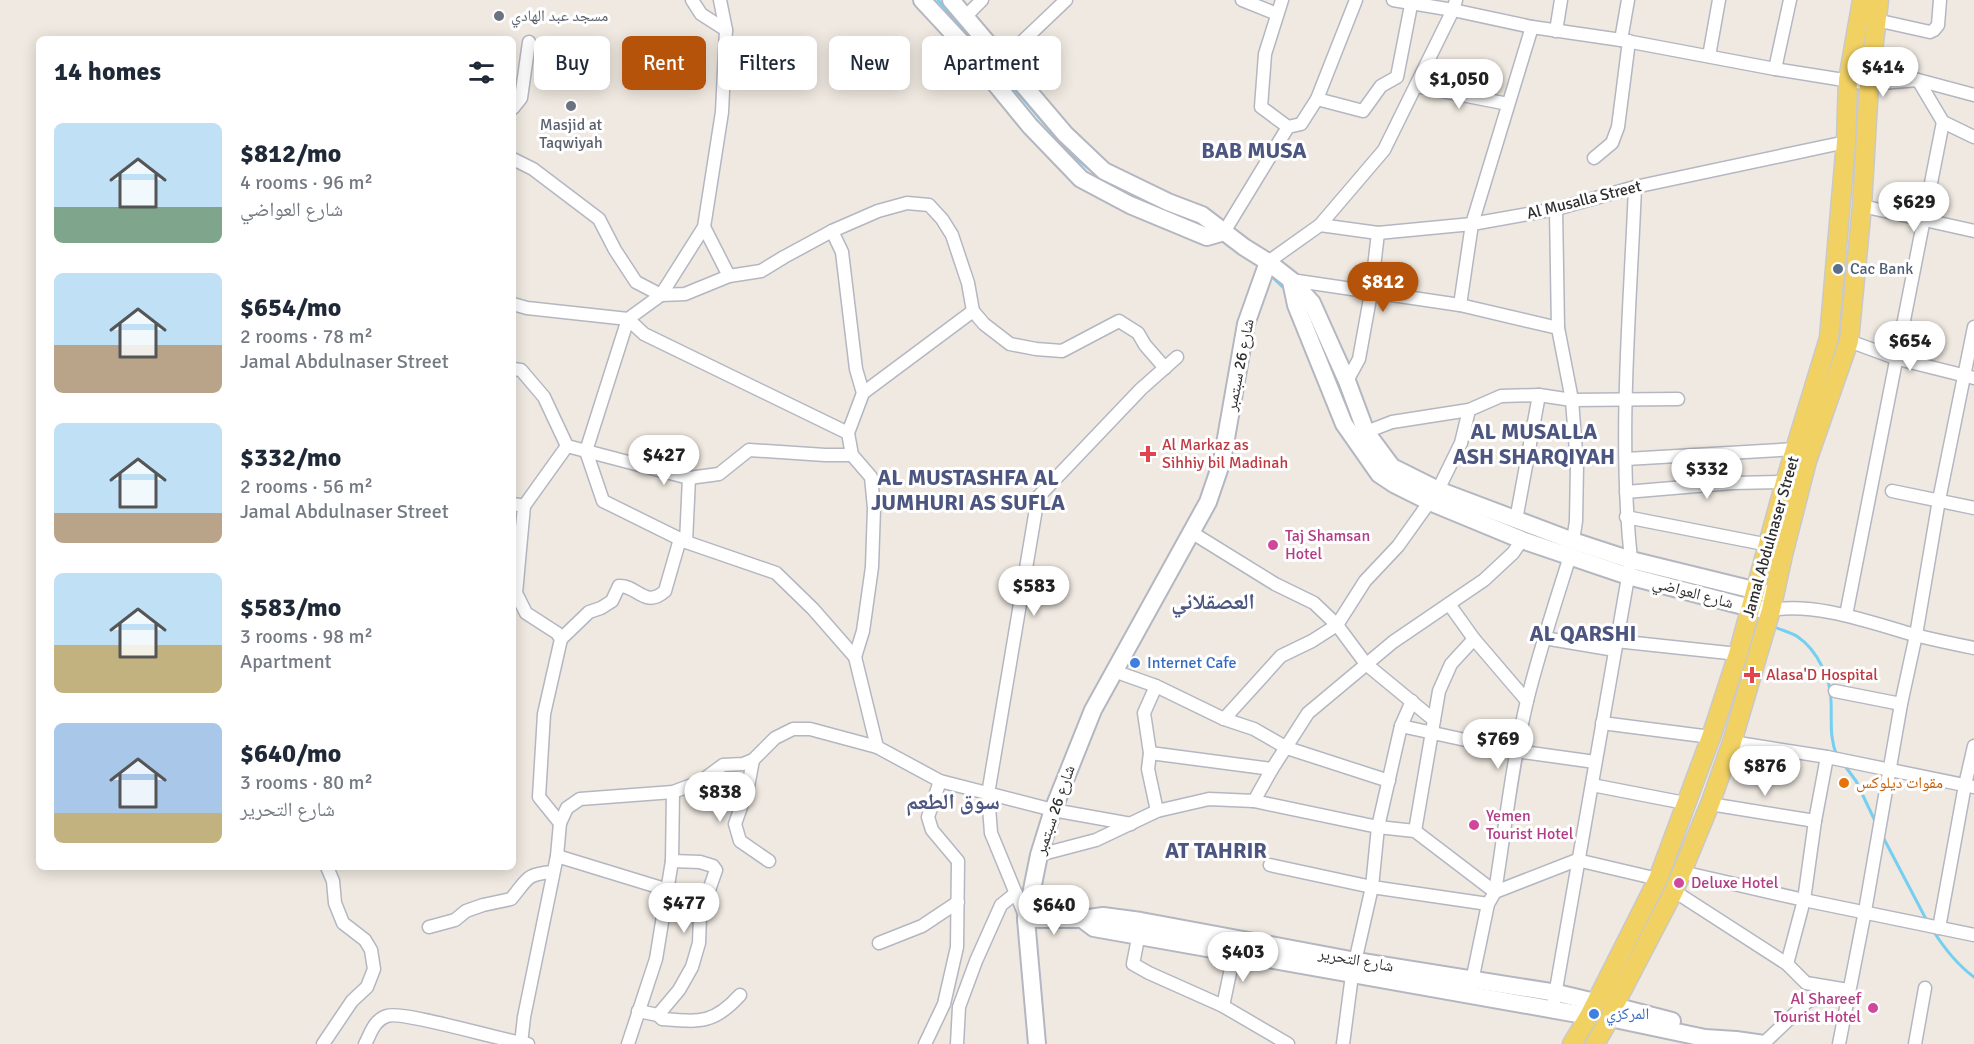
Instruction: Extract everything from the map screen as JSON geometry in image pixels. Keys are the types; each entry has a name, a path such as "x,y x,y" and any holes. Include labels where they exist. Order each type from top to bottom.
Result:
{"main road":[{"path":"922,0 962,43 1030,126 1081,179 1130,205 1207,237 1224,232"},
{"path":"951,0 981,36"},
{"name":"Jamal Abdulnaser Street","path":"1572,1044 1658,879 1711,737 1738,654 1785,482 1828,338 1846,142 1848,81 1862,0"},
{"name":"Jamal Abdulnaser Street","path":"1595,1044 1674,891 1710,804 1777,604 1807,461 1849,341 1862,206 1869,84 1879,0"},
{"path":"1028,90 1065,134 1104,171 1168,202 1202,215 1290,280"},
{"name":"شارع 26 سبتمبر","path":"1036,1044 1026,919 1039,855 1053,810 1093,710 1208,502 1222,460 1246,324 1268,262"},
{"name":"شارع العواضي","path":"1290,280 1312,303 1347,381 1366,432 1392,467 1434,496 1522,540 1572,548"},
{"name":"شارع العواضي","path":"1290,280 1296,305 1344,424 1379,474 1394,484 1516,520 1572,548 1751,608 1777,604"},
{"name":"شارع العواضي","path":"1629,568 1756,590 1777,604"},
{"name":"شارع التحرير","path":"1026,919 1082,919 1103,916 1234,954 1354,968"},
{"name":"شارع التحرير","path":"1140,928 1592,1009"},
{"path":"1612,1012 1705,1038 1764,1044"}],"street":[{"path":"692,0 701,14 726,30"},
{"path":"720,0 726,30 722,112 704,227 662,295 628,319 586,451 603,501 683,540 776,573 813,609 855,657 877,747"},
{"path":"965,17 982,0"},
{"path":"1028,36 1066,0"},
{"path":"1242,0 1277,14"},
{"path":"1282,0 1264,54 1260,106 1288,127"},
{"path":"1224,232 1288,127 1301,124 1317,99 1356,0"},
{"path":"1393,0 1455,5 1532,27 1625,40 1848,81 1869,84 1918,80 1974,95"},
{"path":"1556,31 1561,0"},
{"path":"1594,158 1612,143 1618,127 1628,0"},
{"path":"1709,56 1719,0"},
{"path":"1775,69 1790,0"},
{"path":"1876,20 1930,32 1938,25 1940,0"},
{"path":"1317,99 1364,111 1381,87 1397,77 1412,2"},
{"path":"1268,262 1320,225 1384,150 1455,5"},
{"path":"1460,305 1472,224 1532,27"},
{"path":"516,104 521,98 529,42"},
{"path":"1918,80 1943,122 1974,137"},
{"path":"1416,86 1508,104"},
{"path":"1846,615 1943,122"},
{"name":"Al Musalla Street","path":"1320,225 1378,233 1472,224 1556,209 1635,187 1846,142"},
{"path":"516,160 533,169 598,219 636,282 662,295 685,294 729,276 761,272 832,231 878,211 907,203 929,205 952,235 968,284 973,311 984,324 1010,344 1036,350 1062,351 1119,321 1138,333 1144,345 1165,368"},
{"path":"1554,1001 1629,568 1626,517 1626,399 1635,187"},
{"path":"1862,206 1974,231"},
{"path":"1470,987 1488,904 1496,892 1516,751 1527,700 1572,548 1576,521 1577,465 1572,400 1558,328 1556,209"},
{"path":"704,227 729,276"},
{"path":"832,231 842,252 856,369 863,393"},
{"path":"1347,381 1359,359 1371,293 1378,233"},
{"path":"1290,280 1460,305 1558,328"},
{"path":"516,305 628,319 644,334 848,433"},
{"path":"855,657 863,631 872,567 874,508 871,477 852,454 848,433 863,393 973,311"},
{"path":"1839,1044 1939,500 1969,377 1974,327"},
{"path":"1849,341 1898,359 1969,377"},
{"path":"1026,919 990,833 988,794 1038,497 1141,389 1177,357"},
{"path":"516,369 521,370 544,397 567,446"},
{"path":"1366,432 1392,422 1469,410 1501,396 1539,395 1572,400 1678,399"},
{"path":"1516,520 1539,395"},
{"path":"1224,719 1281,656 1312,641 1337,625 1365,581 1398,546 1434,496 1461,443 1469,410"},
{"path":"567,446 689,478 718,474 749,450 825,455 852,454"},
{"path":"561,639 557,633 526,613 516,593 519,505 567,446"},
{"path":"1626,459 1796,449"},
{"path":"560,823 539,796 544,714 561,639 589,612 612,601 619,586 624,585 644,597 660,596 665,591 683,540 689,478"},
{"path":"1626,492 1732,483 1785,482"},
{"path":"1892,491 1974,508"},
{"path":"1626,517 1769,545"},
{"path":"1191,532 1275,584 1314,603 1337,625 1366,664 1412,701 1433,726"},
{"path":"1254,801 1308,713 1393,642 1484,580 1513,553 1522,540"},
{"path":"1449,604 1474,639 1527,700"},
{"path":"1777,604 1846,615 1916,635 1974,648"},
{"path":"1544,638 1738,654"},
{"path":"1414,831 1439,691 1451,664 1474,639"},
{"path":"1114,671 1156,686 1224,719 1254,729 1287,748 1389,781"},
{"path":"1156,686 1144,713 1150,753 1148,769 1157,812"},
{"path":"1835,691 1901,704"},
{"path":"1343,1044 1354,968 1372,886 1378,827 1401,726 1412,701"},
{"path":"1602,723 1711,737"},
{"path":"1401,726 1433,726 1516,751 1595,762"},
{"path":"365,1044 376,1022 389,1015 411,1017 523,1044 554,872 560,823 567,808 580,799 674,792 700,782 723,765 743,764 753,760 775,738 793,729 810,729 877,747 940,781 1053,810 1131,824"},
{"path":"1732,742 1827,757 1970,786"},
{"path":"1939,928 1970,786 1974,746"},
{"path":"1150,753 1272,769"},
{"path":"1787,964 1804,900 1827,757"},
{"path":"753,760 748,787 735,824 740,841 769,861"},
{"path":"926,1044 944,1004 957,947 958,861 932,830 928,817 940,781"},
{"path":"1592,785 1686,803"},
{"path":"628,1044 656,959 672,861 674,792"},
{"path":"1039,855 1096,840 1157,812 1209,799 1254,801 1378,827 1414,831 1496,892"},
{"path":"1710,804 1815,821"},
{"path":"556,856 668,890"},
{"path":"1496,892 1577,860 1658,879"},
{"path":"658,1015 679,990 692,967 699,943 700,916 716,870 713,866 700,862 672,861"},
{"path":"1270,865 1372,886 1488,904"},
{"path":"322,1044 352,1001 367,987 374,969 371,950 364,939 343,923 335,903 333,881 328,870"},
{"path":"429,927 455,920 466,911 483,905 511,899 526,878 540,873 554,872"},
{"path":"1682,872 1974,935"},
{"path":"1674,891 1787,964 1806,983 1848,990"},
{"path":"957,1044 959,1007 976,961 1001,905 1016,893"},
{"path":"879,943 922,926 958,902"},
{"path":"1140,928 1133,964 1223,1006 1288,1044"},
{"path":"1223,1006 1234,954"},
{"path":"1915,1044 1925,988"},
{"path":"1764,1044 1808,1002 1848,990"},
{"path":"638,1011 658,1015 662,1019 712,1019 726,1011 741,995"}],"waterway":[{"path":"938,0 1068,151 1109,182 1155,205"},
{"path":"1189,219 1204,227"},
{"path":"1270,275 1287,291"},
{"path":"1772,626 1798,637 1811,649 1822,666 1829,684 1832,736 1837,756"},
{"path":"1845,766 1856,781 1876,823"},
{"path":"1883,837 1927,921"},
{"path":"1932,929 1951,955 1974,977"}],"place":[{"name":"مسجد عبد الهادي","path":"499,16"},
{"name":"Masjid at Taqwiyah","path":"571,106"},
{"name":"Cac Bank","path":"1838,269"},
{"name":"Al Markaz as Sihhiy bil Madinah","path":"1148,454"},
{"name":"Taj Shamsan Hotel","path":"1273,545"},
{"name":"Internet Cafe","path":"1135,663"},
{"name":"Alasa'D Hospital","path":"1752,675"},
{"name":"مقوات ديلوكس","path":"1844,783"},
{"name":"Yemen Tourist Hotel","path":"1474,825"},
{"name":"Deluxe Hotel","path":"1679,883"},
{"name":"Al Shareef Tourist Hotel","path":"1873,1008"},
{"name":"المركزي","path":"1594,1014"}],"district":[{"name":"BAB MUSA","path":"1254,150"},
{"name":"AL MUSALLA ASH SHARQIYAH","path":"1534,444"},
{"name":"AL MUSTASHFA AL JUMHURI AS SUFLA","path":"968,490"},
{"name":"العصقلاني","path":"1213,601"},
{"name":"AL QARSHI","path":"1583,633"},
{"name":"سوق الطعم","path":"953,801"},
{"name":"AT TAHRIR","path":"1216,850"}]}
